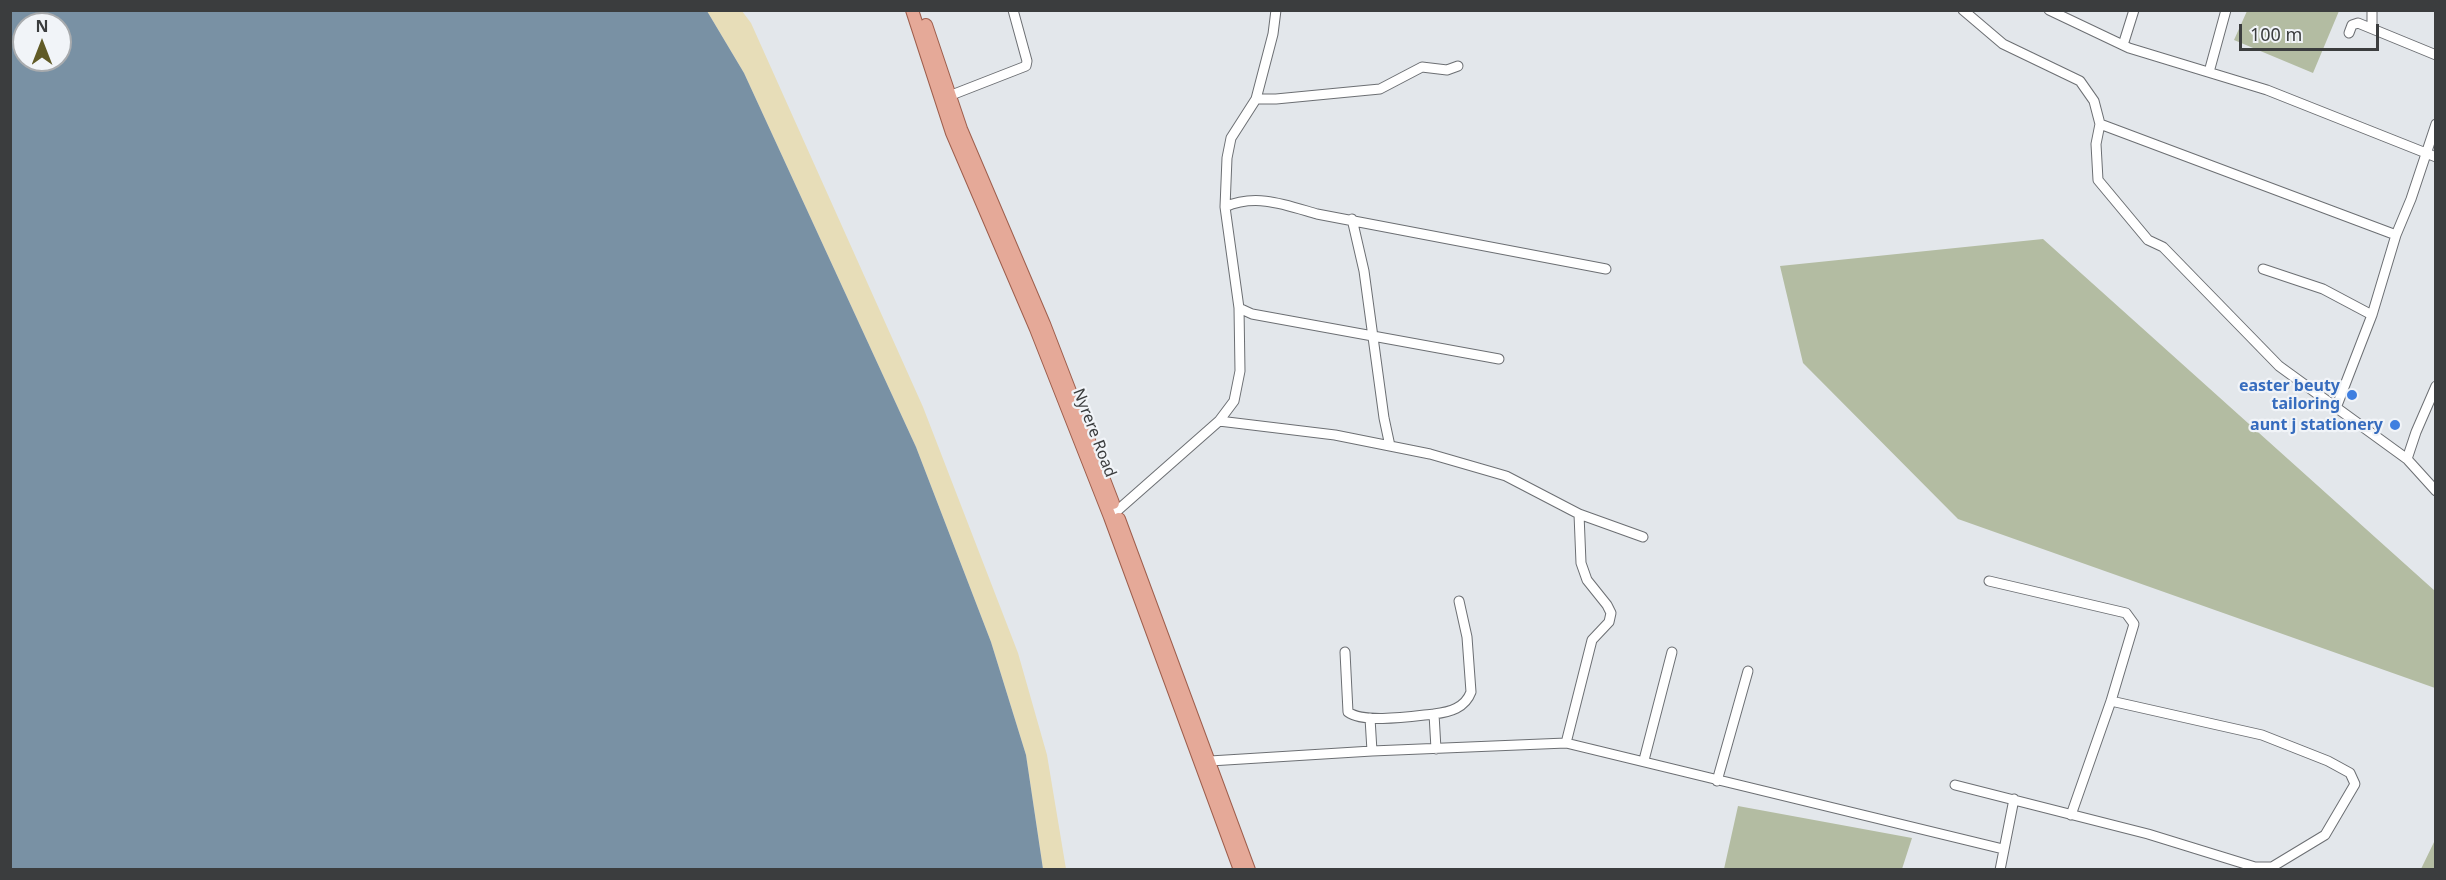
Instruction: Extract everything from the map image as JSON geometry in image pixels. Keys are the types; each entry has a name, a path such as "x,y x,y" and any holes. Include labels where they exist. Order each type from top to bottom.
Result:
{"main road":[{"name":"Nyrere Road","path":"912,10 952,133 1113,514 1210,761 1249,870"},
{"name":"Nyrere Road","path":"921,10 949,96 990,202 1044,324 1240,870"}],"street":[{"path":"949,96 1026,66 1027,61 1013,10"},
{"path":"1113,514 1219,421 1234,401 1238,386 1239,308 1224,207 1230,138 1256,99 1273,34 1275,10"},
{"path":"1963,10 2003,44 2080,81 2094,101 2100,124 2096,144 2098,180 2137,228 2148,240 2163,247 2279,366 2407,459 2436,491"},
{"path":"2049,10 2123,45 2278,95 2431,156"},
{"path":"2123,45 2134,10"},
{"path":"2209,72 2226,10"},
{"path":"2372,10 2372,27"},
{"path":"2349,33 2355,23 2372,27 2436,55"},
{"path":"1256,99 1380,89 1422,67 1448,70 1458,66"},
{"path":"2100,124 2396,235"},
{"path":"2337,408 2373,315 2396,235 2431,156 2436,124"},
{"path":"1224,207 1239,201 1275,202 1317,213 1606,269"},
{"path":"1352,219 1364,272 1390,446"},
{"path":"2264,269 2323,289 2373,315"},
{"path":"1239,308 1252,314 1499,359"},
{"path":"2407,459 2416,432 2433,404 2436,386"},
{"path":"1219,421 1335,435 1430,454 1506,476 1579,514 1643,537"},
{"path":"1566,743 1592,640 1609,622 1611,613 1587,580 1581,564 1579,514"},
{"path":"1989,580 2126,614 2134,624 2111,701 2071,814"},
{"path":"1345,652 1348,712 1353,716 1370,718 1446,713 1461,706 1468,700 1471,692 1467,637 1459,601"},
{"path":"1644,760 1672,652"},
{"path":"1718,781 1748,671"},
{"path":"1955,785 2071,814 2264,868 2272,867 2325,836 2355,784 2350,773 2328,761 2262,735 2111,701"},
{"path":"1434,714 1436,749"},
{"path":"1370,718 1371,751"},
{"path":"1210,761 1371,751 1566,743 1644,760 1718,781 2003,849"},
{"path":"2000,870 2014,799"}],"green space":[{"path":"2247,10 2339,11 2313,73 2234,40"},
{"path":"2043,239 2435,591 2435,688 1958,519 1803,363 1780,266"},
{"path":"1738,806 1912,838 1902,869 1724,869"},
{"path":"2435,840 2435,869 2421,869"}],"sand":[{"path":"707,11 742,11 751,23 923,407 1018,653 1047,755 1066,869 1043,869 1026,755 991,642 916,447 744,73"}],"water":[{"path":"10,11 707,11 744,73 916,447 991,642 1026,755 1043,869 11,869"}],"place":[{"name":"easter beuty tailoring","path":"2352,395"},
{"name":"aunt j stationery","path":"2395,425"}]}
